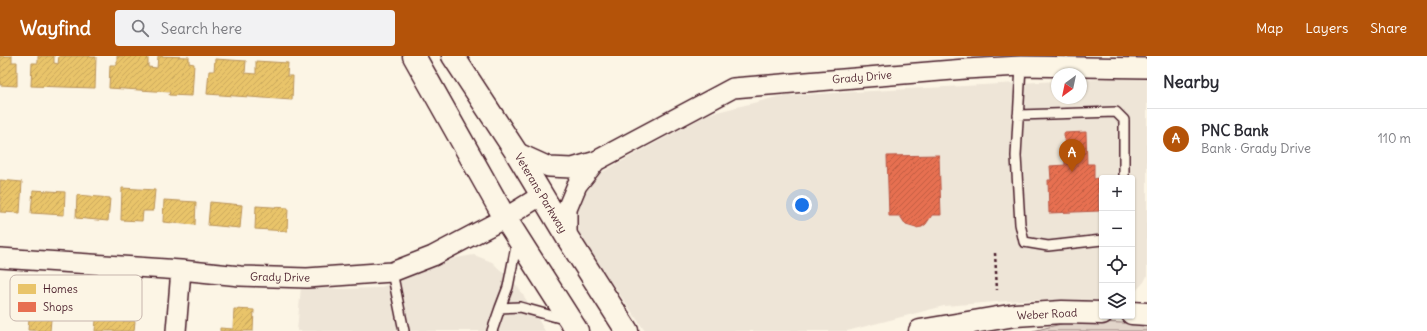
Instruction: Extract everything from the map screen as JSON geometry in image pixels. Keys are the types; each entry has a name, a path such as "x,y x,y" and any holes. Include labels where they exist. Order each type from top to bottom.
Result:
{"main road":[{"path":"414,56 505,218 574,326"},
{"name":"Veterans Parkway","path":"453,56 516,152 567,237 627,331"},
{"name":"Weber Road","path":"920,331 1015,315 1062,312 1099,312"},
{"path":"1135,313 1147,314"}],"street":[{"name":"Grady Drive","path":"516,152 551,167 572,168 596,161 733,88 1032,63 1147,68"},
{"name":"Grady Drive","path":"567,237 567,209 576,185 596,161"},
{"name":"Grady Drive","path":"0,258 181,270 240,276 301,278 392,272 433,256 505,218 542,195"},
{"path":"176,331 181,270"}],"lane":[{"path":"1032,63 1018,115 1016,156 1020,224 1024,242 1048,246 1099,240"},
{"path":"1018,115 1116,112 1124,120 1124,175"},
{"path":"492,331 508,287 518,238"},
{"path":"392,272 404,331"},
{"path":"500,308 520,307 574,326"}],"path":[{"path":"995,253 997,290"}],"shaded area":[{"path":"1143,77 1147,79 1147,276 1144,282 1135,292 1135,175 1099,175 1099,300 1022,300 944,306 847,331 645,331 578,234 574,215 579,195 593,177 709,114 781,96 1051,81 1051,104 1087,104 1087,80"},
{"path":"474,255 492,262 519,288 545,331 297,331 301,287 340,289 379,288 456,258"},
{"path":"1069,322 1147,324 1147,331 1033,331"}],"building: Homes":[{"path":"0,56 12,56 12,62 17,62 17,86 0,85"},
{"path":"38,56 54,56 54,63 58,64 59,56 96,57 95,88 31,86 32,63 38,63"},
{"path":"117,56 148,56 148,67 157,68 158,56 189,57 189,63 194,64 192,96 169,95 170,92 109,88 110,65 117,65"},
{"path":"215,59 246,61 245,73 256,74 256,61 288,63 287,76 293,76 292,100 207,94 209,71 214,71"},
{"path":"0,180 22,182 20,213 0,212"},
{"path":"122,188 155,190 153,211 143,211 142,221 121,220"},
{"path":"33,190 65,192 64,215 31,213"},
{"path":"77,195 110,198 108,221 76,218"},
{"path":"164,200 196,202 195,225 163,222"},
{"path":"210,202 242,205 240,228 208,225"},
{"path":"256,206 288,208 287,231 255,229"},
{"path":"234,309 254,310 253,331 220,331 220,328 233,329"},
{"path":"29,321 51,321 50,331 28,330"},
{"path":"96,321 135,321 134,331 95,331"}],"building: Shops":[{"path":"1086,132 1087,164 1094,164 1094,179 1098,178 1099,211 1049,213 1048,180 1051,180 1050,166 1065,165 1064,133"},
{"path":"939,155 941,215 932,215 926,224 922,227 916,228 906,225 900,216 889,216 887,156"}],"place":[{"name":"PNC Bank","path":"1072,172"}]}
